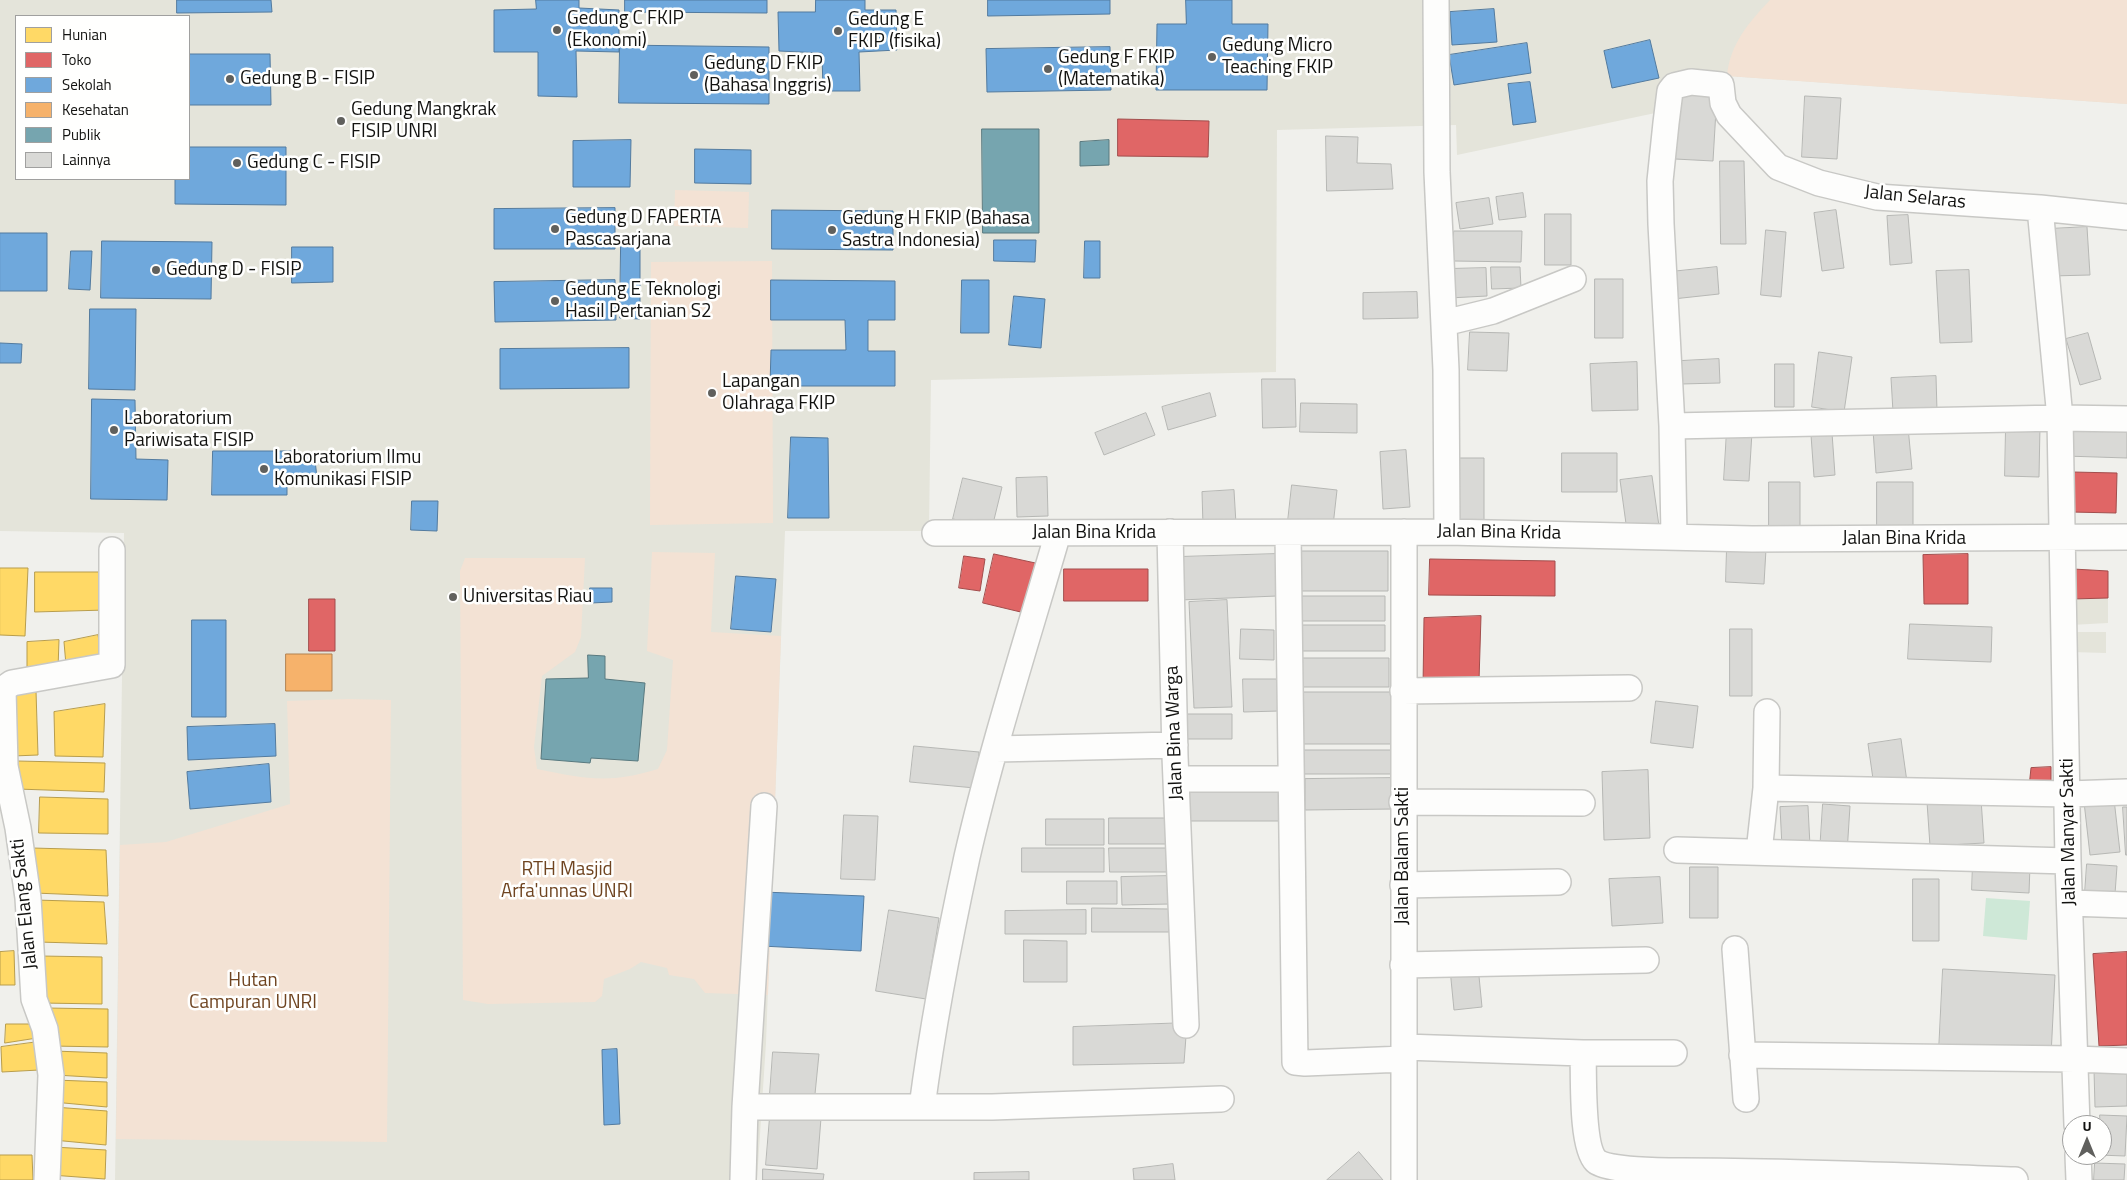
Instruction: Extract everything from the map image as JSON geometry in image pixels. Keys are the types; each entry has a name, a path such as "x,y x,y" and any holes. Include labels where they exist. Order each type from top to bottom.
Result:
{"street":[{"path":"1436,0 1437,172 1444,323 1448,532"},
{"name":"Jalan Selaras","path":"1672,426 1660,180 1670,91 1674,86 1691,82 1721,85 1723,103 1729,114 1778,167 1819,182 1877,198 2040,208 2127,217"},
{"name":"Jalan Manyar Sakti","path":"2040,208 2060,418 2064,538 2068,861 2077,1115"},
{"path":"1444,323 1493,311 1573,279"},
{"path":"1674,536 1672,426 2060,418 2127,419"},
{"name":"Jalan Bina Warga","path":"1170,532 1176,779 1186,1025"},
{"name":"Jalan Balam Sakti","path":"1404,532 1402,802 1404,1180"},
{"name":"Jalan Bina Krida","path":"935,533 1448,532 1752,539 2127,537"},
{"path":"922,1107 933,1026 968,856 996,749 1058,533"},
{"path":"1288,533 1295,1062 1304,1063 1404,1053 1674,1053"},
{"name":"Jalan Elang Sakti","path":"47,1180 51,1075 45,1029 34,999 28,898 18,828 5,766 4,690 12,683 112,665 112,550"},
{"path":"1403,691 1629,688"},
{"path":"1759,852 1766,788 1767,712"},
{"path":"996,749 1175,745"},
{"path":"1176,779 1291,779"},
{"path":"1766,788 2068,794 2127,792"},
{"path":"1402,802 1582,803"},
{"path":"743,1180 745,1107 764,806"},
{"path":"1677,850 2068,861"},
{"path":"1403,885 1558,882"},
{"path":"2070,903 2127,905"},
{"path":"1735,948 1746,1098"},
{"path":"1403,965 1646,960"},
{"path":"1583,1053 1584,1115 1592,1155 1598,1162 1606,1166 1659,1171 2015,1180"},
{"path":"1742,1055 2127,1061"},
{"path":"745,1107 992,1107 1221,1099"},
{"path":"2078,1165 2079,1180"}],"shaded area":[{"name":"Universitas Riau","path":"0,0 2127,0 2127,104 1670,72 1660,112 1457,155 1456,125 1277,130 1276,372 931,380 929,531 785,531 766,1043 757,1180 115,1180 124,533 0,531"},
{"path":"2108,598 2108,623 2071,625 2072,599"},
{"path":"2072,632 2106,632 2106,653 2071,652"},
{"path":"1986,898 2030,901 2027,940 1983,936"}],"green space":[{"path":"1770,0 2127,0 2127,104 1727,76 1736,44 1748,25"},
{"path":"675,190 749,192 748,228 674,226"},
{"name":"Lapangan Olahraga FKIP","path":"772,261 773,523 650,525 651,262"},
{"name":"RTH Masjid Arfa'unnas UNRI","path":"652,552 715,553 711,632 781,636 768,995 705,993 694,979 669,975 667,968 641,962 630,969 604,979 602,996 595,1002 488,1004 463,1000 460,571 465,558 585,558 581,637 575,652 542,676 534,747 537,769 584,777 611,778 641,774 658,769 667,750 673,660 647,651"},
{"name":"Hutan Campuran UNRI","path":"391,700 387,1142 116,1139 120,845 166,842 290,804 287,701"}],"building: Hunian":[{"path":"0,568 28,568 25,636 0,635"},
{"path":"35,572 107,572 106,610 35,612"},
{"path":"98,635 102,657 66,665 64,642"},
{"path":"59,640 58,669 27,672 27,642"},
{"path":"12,691 36,691 38,755 13,756"},
{"path":"105,704 103,757 55,756 54,712"},
{"path":"17,761 105,763 104,792 17,789"},
{"path":"40,797 108,799 108,834 39,833"},
{"path":"32,848 106,850 108,896 34,893"},
{"path":"35,900 104,902 107,944 38,942"},
{"path":"14,951 15,985 0,985 0,952"},
{"path":"40,956 102,957 102,1004 41,1003"},
{"path":"47,1008 108,1009 108,1047 51,1046"},
{"path":"6,1024 37,1024 37,1038 5,1043"},
{"path":"38,1042 39,1070 2,1072 1,1047"},
{"path":"54,1051 107,1053 107,1078 55,1075"},
{"path":"55,1080 107,1082 107,1107 53,1102"},
{"path":"54,1107 107,1111 106,1145 53,1140"},
{"path":"53,1147 106,1150 105,1179 51,1175"},
{"path":"0,1155 32,1155 33,1180 0,1180"}],"building: Toko":[{"path":"1118,119 1209,121 1208,157 1118,156"},
{"path":"2072,472 2117,473 2116,513 2071,512"},
{"path":"994,554 1040,564 1029,614 983,603"},
{"path":"1968,554 1968,604 1924,604 1923,555"},
{"path":"964,556 985,559 980,591 959,588"},
{"path":"1430,559 1555,561 1555,596 1429,595"},
{"path":"1064,569 1148,569 1148,601 1064,601"},
{"path":"2073,569 2108,571 2108,598 2072,599"},
{"path":"309,599 335,599 335,651 309,651"},
{"path":"1481,616 1479,681 1423,687 1424,618"},
{"path":"2051,767 2051,788 2029,787 2031,768"},
{"path":"2127,952 2127,1045 2099,1046 2093,954"}],"building: Sekolah":[{"path":"177,0 271,0 272,12 177,13"},
{"name":"Gedung C FKIP (Ekonomi)","path":"536,0 579,0 579,8 619,10 619,52 576,51 577,97 538,96 538,52 494,52 494,10 536,9"},
{"name":"Gedung D FKIP (Bahasa Inggris)","path":"625,0 767,0 767,13 625,12"},
{"name":"Gedung E FKIP (fisika)","path":"816,0 865,0 865,10 896,10 897,50 859,52 860,91 823,91 822,53 779,51 778,12 815,12"},
{"name":"Gedung F FKIP (Matematika)","path":"988,0 1110,0 1110,14 988,16"},
{"name":"Gedung Micro Teaching FKIP","path":"1186,0 1232,0 1232,24 1268,24 1267,90 1156,90 1157,24 1186,24"},
{"path":"1494,9 1497,42 1452,45 1450,12"},
{"path":"1650,40 1659,78 1612,88 1604,51"},
{"path":"1527,43 1531,73 1454,85 1449,55"},
{"name":"Gedung D FKIP (Bahasa Inggris)","path":"620,45 769,47 769,104 619,103"},
{"name":"Gedung F FKIP (Matematika)","path":"1110,47 1111,90 987,92 986,49"},
{"name":"Gedung B - FISIP","path":"190,54 270,54 271,105 190,105"},
{"path":"1530,82 1536,122 1513,125 1508,84"},
{"path":"631,140 630,187 573,187 573,141"},
{"name":"Gedung C - FISIP","path":"190,147 286,147 286,205 175,204 175,180 190,180"},
{"path":"695,149 751,150 751,184 695,183"},
{"name":"Gedung D FAPERTA Pascasarjana","path":"615,208 615,249 494,249 494,209"},
{"name":"Gedung H FKIP (Bahasa Sastra Indonesia)","path":"772,210 893,211 893,250 772,249"},
{"path":"0,233 47,233 47,291 0,291"},
{"path":"994,240 1036,240 1035,262 994,261"},
{"name":"Gedung D - FISIP","path":"102,241 212,242 211,299 101,298"},
{"path":"1085,241 1100,241 1100,278 1084,278"},
{"path":"621,245 640,245 640,319 620,318"},
{"path":"292,247 333,247 333,282 292,283"},
{"path":"71,251 92,251 90,290 69,289"},
{"name":"Gedung E Teknologi Hasil Pertanian S2","path":"615,280 616,320 495,322 494,282"},
{"path":"771,280 895,281 895,320 868,320 868,351 895,351 895,386 770,386 771,350 846,350 845,320 771,320"},
{"path":"962,280 989,280 989,333 961,333"},
{"path":"1014,296 1045,299 1041,348 1009,345"},
{"path":"90,309 136,309 135,390 89,389"},
{"path":"0,343 22,344 21,363 0,363"},
{"path":"629,348 629,388 500,389 500,349"},
{"name":"Laboratorium Pariwisata FISIP","path":"92,399 135,400 136,459 168,460 167,500 91,499"},
{"path":"791,437 828,438 829,518 788,518"},
{"name":"Laboratorium Ilmu Komunikasi FISIP","path":"213,451 298,451 315,460 317,478 287,478 287,495 212,495"},
{"path":"412,501 438,501 437,531 411,530"},
{"path":"736,576 776,579 771,632 731,629"},
{"path":"590,588 612,588 612,602 591,603"},
{"path":"192,620 226,620 226,717 192,717"},
{"path":"275,724 276,756 188,760 187,727"},
{"path":"269,764 271,802 190,809 187,772"},
{"path":"763,892 864,896 861,951 761,946"},
{"path":"617,1049 620,1124 604,1125 602,1050"}],"building: Kesehatan":[{"path":"286,654 332,654 332,691 286,691"}],"building: Publik":[{"path":"982,129 1039,129 1039,233 983,233"},
{"path":"1109,140 1109,165 1080,166 1080,142"},
{"path":"588,655 605,656 605,679 645,683 638,761 591,758 590,763 541,759 546,679 588,678"}],"building: Lainnya":[{"path":"1678,91 1717,93 1713,161 1675,159"},
{"path":"1805,96 1841,98 1837,159 1802,157"},
{"path":"1326,136 1358,137 1357,163 1391,164 1393,189 1327,191"},
{"path":"1720,161 1744,161 1746,244 1721,244"},
{"path":"1523,193 1526,217 1499,220 1496,197"},
{"path":"1489,198 1493,224 1460,229 1456,203"},
{"path":"1836,210 1844,268 1822,271 1814,213"},
{"path":"1545,214 1571,214 1571,265 1545,265"},
{"path":"1908,215 1912,263 1890,265 1887,216"},
{"path":"2087,227 2090,275 2051,276 2049,229"},
{"path":"1766,230 1786,232 1781,297 1761,295"},
{"path":"1454,231 1522,231 1521,262 1453,261"},
{"path":"1491,267 1520,267 1521,288 1492,289"},
{"path":"1717,267 1719,294 1673,299 1670,272"},
{"path":"1486,268 1487,296 1449,298 1448,269"},
{"path":"1969,270 1972,342 1940,343 1936,271"},
{"path":"1595,279 1623,279 1623,338 1595,338"},
{"path":"1417,292 1418,318 1363,319 1363,293"},
{"path":"1470,332 1509,333 1507,371 1468,370"},
{"path":"2088,333 2101,379 2080,385 2066,339"},
{"path":"1819,352 1852,357 1844,412 1812,407"},
{"path":"1719,359 1720,383 1681,384 1681,361"},
{"path":"1637,362 1638,410 1592,411 1590,364"},
{"path":"1775,364 1794,364 1794,407 1775,407"},
{"path":"1936,376 1937,411 1893,412 1891,378"},
{"path":"1262,379 1295,379 1296,427 1263,428"},
{"path":"1210,393 1216,416 1168,430 1162,407"},
{"path":"1301,403 1357,404 1357,433 1300,432"},
{"path":"1146,413 1155,435 1104,455 1095,433"},
{"path":"2066,422 2127,424 2127,458 2065,456"},
{"path":"2006,426 2040,426 2039,477 2005,476"},
{"path":"1908,427 1912,469 1876,473 1873,430"},
{"path":"1727,430 1752,432 1749,481 1724,480"},
{"path":"1832,433 1835,475 1814,477 1811,435"},
{"path":"1406,450 1410,507 1383,509 1380,452"},
{"path":"1562,453 1617,453 1617,492 1562,492"},
{"path":"1459,458 1484,458 1484,521 1459,521"},
{"path":"1652,476 1659,526 1627,531 1620,480"},
{"path":"1047,477 1048,516 1017,517 1016,478"},
{"path":"963,478 1002,487 992,528 953,519"},
{"path":"1769,482 1800,482 1800,530 1769,530"},
{"path":"1877,482 1913,482 1913,529 1877,529"},
{"path":"1292,485 1337,490 1333,526 1288,521"},
{"path":"1234,490 1236,524 1203,526 1202,492"},
{"path":"1727,547 1766,549 1764,584 1726,582"},
{"path":"1298,551 1388,551 1388,591 1298,591"},
{"path":"1276,554 1277,596 1180,600 1178,557"},
{"path":"1292,596 1385,596 1385,621 1292,621"},
{"path":"1227,600 1232,707 1194,708 1189,602"},
{"path":"1910,624 1992,627 1991,662 1908,659"},
{"path":"1293,625 1385,625 1385,651 1293,651"},
{"path":"1241,629 1274,630 1274,660 1240,659"},
{"path":"1730,629 1752,629 1752,696 1730,696"},
{"path":"1294,658 1389,658 1389,687 1294,687"},
{"path":"1243,679 1278,679 1279,711 1244,712"},
{"path":"1301,692 1393,692 1393,744 1301,744"},
{"path":"1656,701 1698,706 1693,748 1651,743"},
{"path":"1185,714 1232,714 1232,739 1185,739"},
{"path":"1901,739 1907,782 1874,786 1868,744"},
{"path":"914,746 979,752 975,788 910,782"},
{"path":"1303,750 1391,750 1391,774 1303,774"},
{"path":"1648,770 1650,838 1604,840 1602,772"},
{"path":"1395,778 1395,809 1305,810 1305,779"},
{"path":"1280,783 1280,821 1188,821 1188,784"},
{"path":"1981,799 1984,843 1930,846 1927,802"},
{"path":"2114,799 2120,852 2090,855 2084,802"},
{"path":"1823,804 1850,806 1847,853 1820,851"},
{"path":"1808,806 1810,846 1782,847 1780,807"},
{"path":"2123,807 2127,807 2127,855 2126,855"},
{"path":"844,815 878,816 875,880 841,879"},
{"path":"1109,818 1172,818 1172,844 1109,844"},
{"path":"1046,819 1104,819 1104,845 1046,845"},
{"path":"1022,848 1104,848 1104,872 1022,872"},
{"path":"1109,848 1171,848 1172,872 1110,872"},
{"path":"1973,862 2030,866 2029,893 1972,890"},
{"path":"2087,864 2117,866 2115,894 2085,893"},
{"path":"1690,867 1718,867 1718,918 1690,918"},
{"path":"1170,876 1170,904 1122,905 1121,877"},
{"path":"1660,877 1663,923 1612,926 1609,879"},
{"path":"1913,879 1939,879 1939,941 1913,941"},
{"path":"1067,881 1117,881 1117,904 1067,904"},
{"path":"1092,908 1169,909 1169,932 1092,932"},
{"path":"889,910 939,918 926,999 876,991"},
{"path":"1086,910 1086,934 1005,934 1005,911"},
{"path":"1024,940 1067,941 1067,982 1024,982"},
{"path":"1478,966 1482,1007 1454,1010 1450,969"},
{"path":"1943,969 2055,975 2051,1056 1939,1051"},
{"path":"1187,1023 1184,1063 1073,1065 1073,1027"},
{"path":"773,1052 819,1054 815,1094 770,1094"},
{"path":"2127,1069 2127,1106 2095,1107 2094,1070"},
{"path":"2112,1115 2127,1116 2125,1156 2112,1156"},
{"path":"770,1117 821,1118 817,1169 766,1165"},
{"path":"1359,1152 1383,1180 1327,1180"},
{"path":"1173,1164 1175,1180 1134,1180 1133,1169"},
{"path":"2125,1164 2124,1180 2094,1180 2095,1165"},
{"path":"763,1169 824,1174 823,1180 763,1180"},
{"path":"1029,1172 1029,1180 974,1180 974,1173"}],"place":[{"name":"Gedung C FKIP (Ekonomi)","path":"557,30"},
{"name":"Gedung E FKIP (fisika)","path":"838,31"},
{"name":"Gedung Micro Teaching FKIP","path":"1212,57"},
{"name":"Gedung F FKIP (Matematika)","path":"1048,69"},
{"name":"Gedung D FKIP (Bahasa Inggris)","path":"694,75"},
{"name":"Gedung B - FISIP","path":"230,79"},
{"name":"Gedung Mangkrak FISIP UNRI","path":"341,121"},
{"name":"Gedung C - FISIP","path":"237,163"},
{"name":"Gedung D FAPERTA Pascasarjana","path":"555,229"},
{"name":"Gedung H FKIP (Bahasa Sastra Indonesia)","path":"832,230"},
{"name":"Gedung D - FISIP","path":"156,270"},
{"name":"Gedung E Teknologi Hasil Pertanian S2","path":"555,301"},
{"name":"Lapangan Olahraga FKIP","path":"712,393"},
{"name":"Laboratorium Pariwisata FISIP","path":"114,430"},
{"name":"Laboratorium Ilmu Komunikasi FISIP","path":"264,469"},
{"name":"Universitas Riau","path":"453,597"}]}
